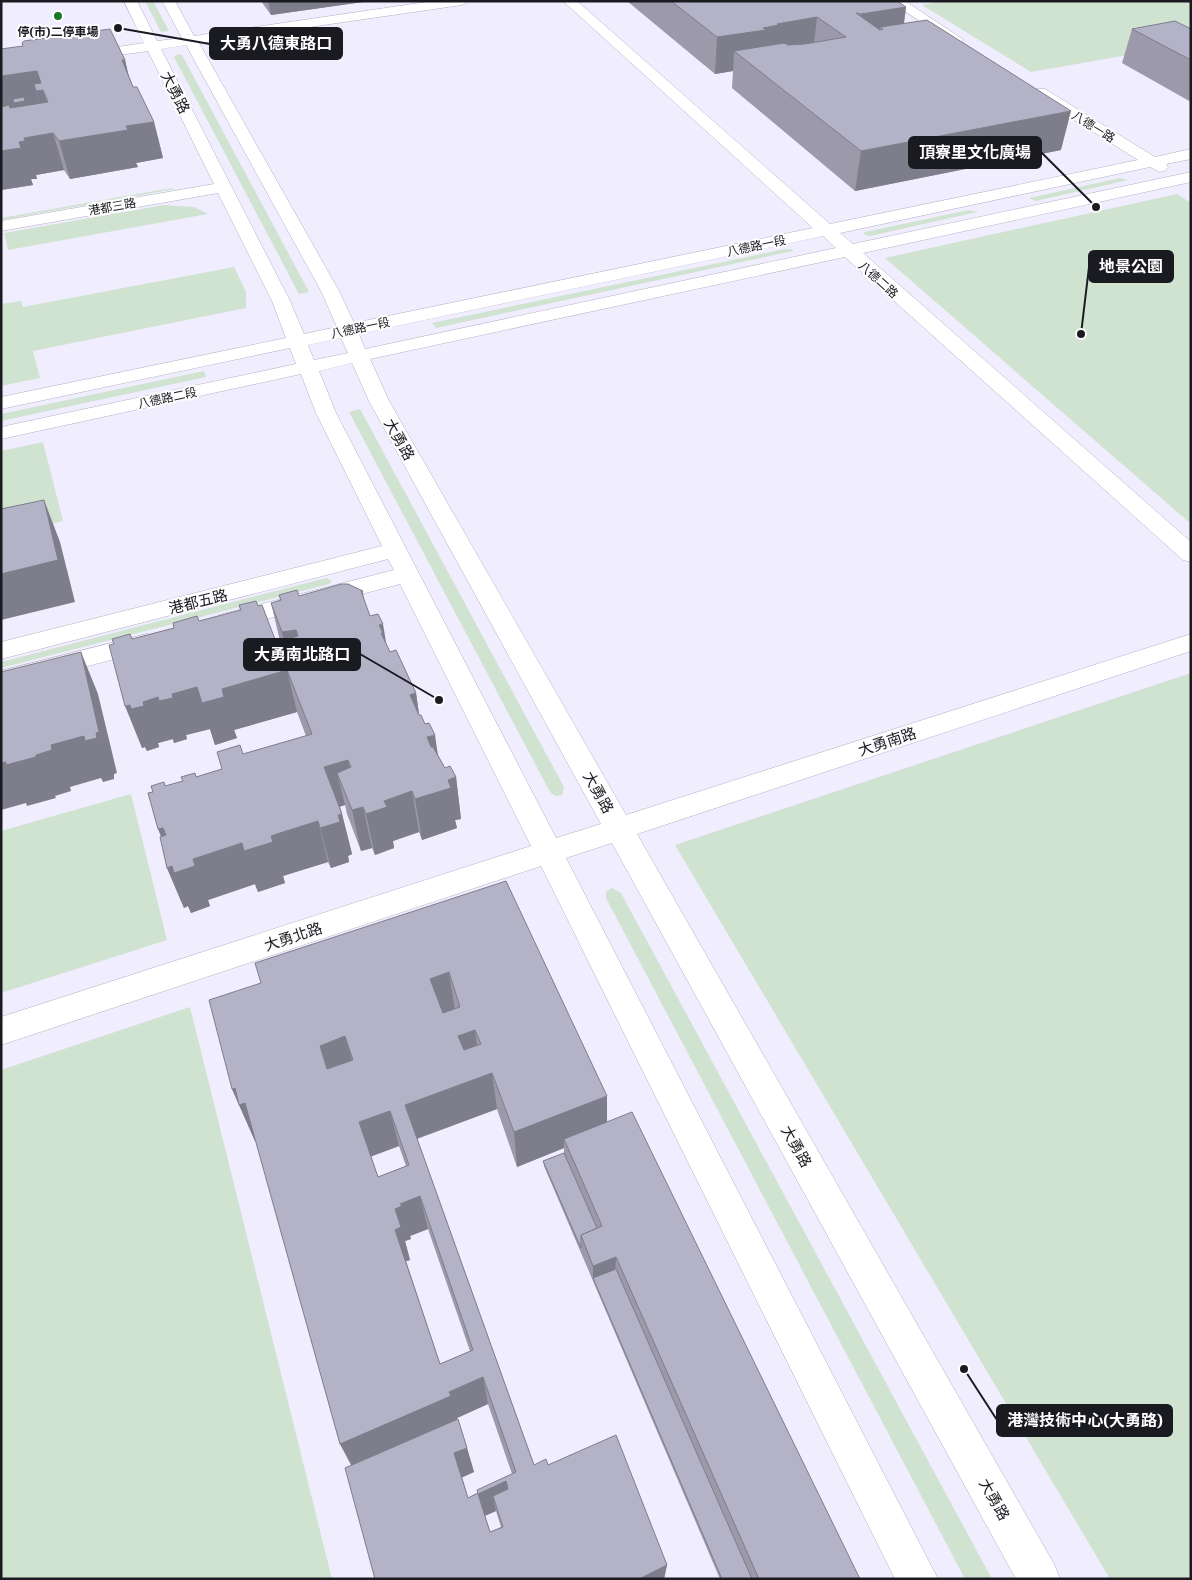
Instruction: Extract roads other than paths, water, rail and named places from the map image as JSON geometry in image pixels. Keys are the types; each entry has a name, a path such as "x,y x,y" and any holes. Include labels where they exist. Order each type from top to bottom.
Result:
{"street":[{"name":"大勇路","path":"130,1 281,301 384,409 1039,1579"},
{"name":"大勇路","path":"168,1 330,291 326,413 917,1579"},
{"path":"66,59 462,1"},
{"name":"八德二路","path":"569,1 1191,555"},
{"path":"896,1 970,48"},
{"name":"八德一路","path":"1028,85 1152,162 1187,181"},
{"name":"八德路一段","path":"329,351 826,230 1191,154"},
{"name":"港都三路","path":"1,212 221,181"},
{"name":"港都三路","path":"1,226 221,181"},
{"name":"八德路一段","path":"329,351 848,251 1187,181"},
{"path":"990,196 1016,215"},
{"name":"八德路一段","path":"322,335 329,351"},
{"name":"八德路二段","path":"322,335 329,351"},
{"name":"八德路二段","path":"1,403 329,351"},
{"name":"八德路二段","path":"1,433 329,351"},
{"name":"港都五路","path":"204,627 402,562"},
{"name":"港都五路","path":"1,651 402,562"},
{"name":"港都五路","path":"1,680 165,637"},
{"name":"大勇南路","path":"584,840 1191,642"},
{"name":"大勇北路","path":"1,1031 584,840"}],"place":[{"name":"停(市)二停車場","path":"58,16"},
{"name":"大勇八德東路口","path":"118,28"},
{"name":"頂寮里文化廣場","path":"1096,207"},
{"name":"地景公園","path":"1081,334"},
{"name":"大勇南北路口","path":"439,700"},
{"name":"港灣技術中心(大勇路)","path":"964,1369"}]}
